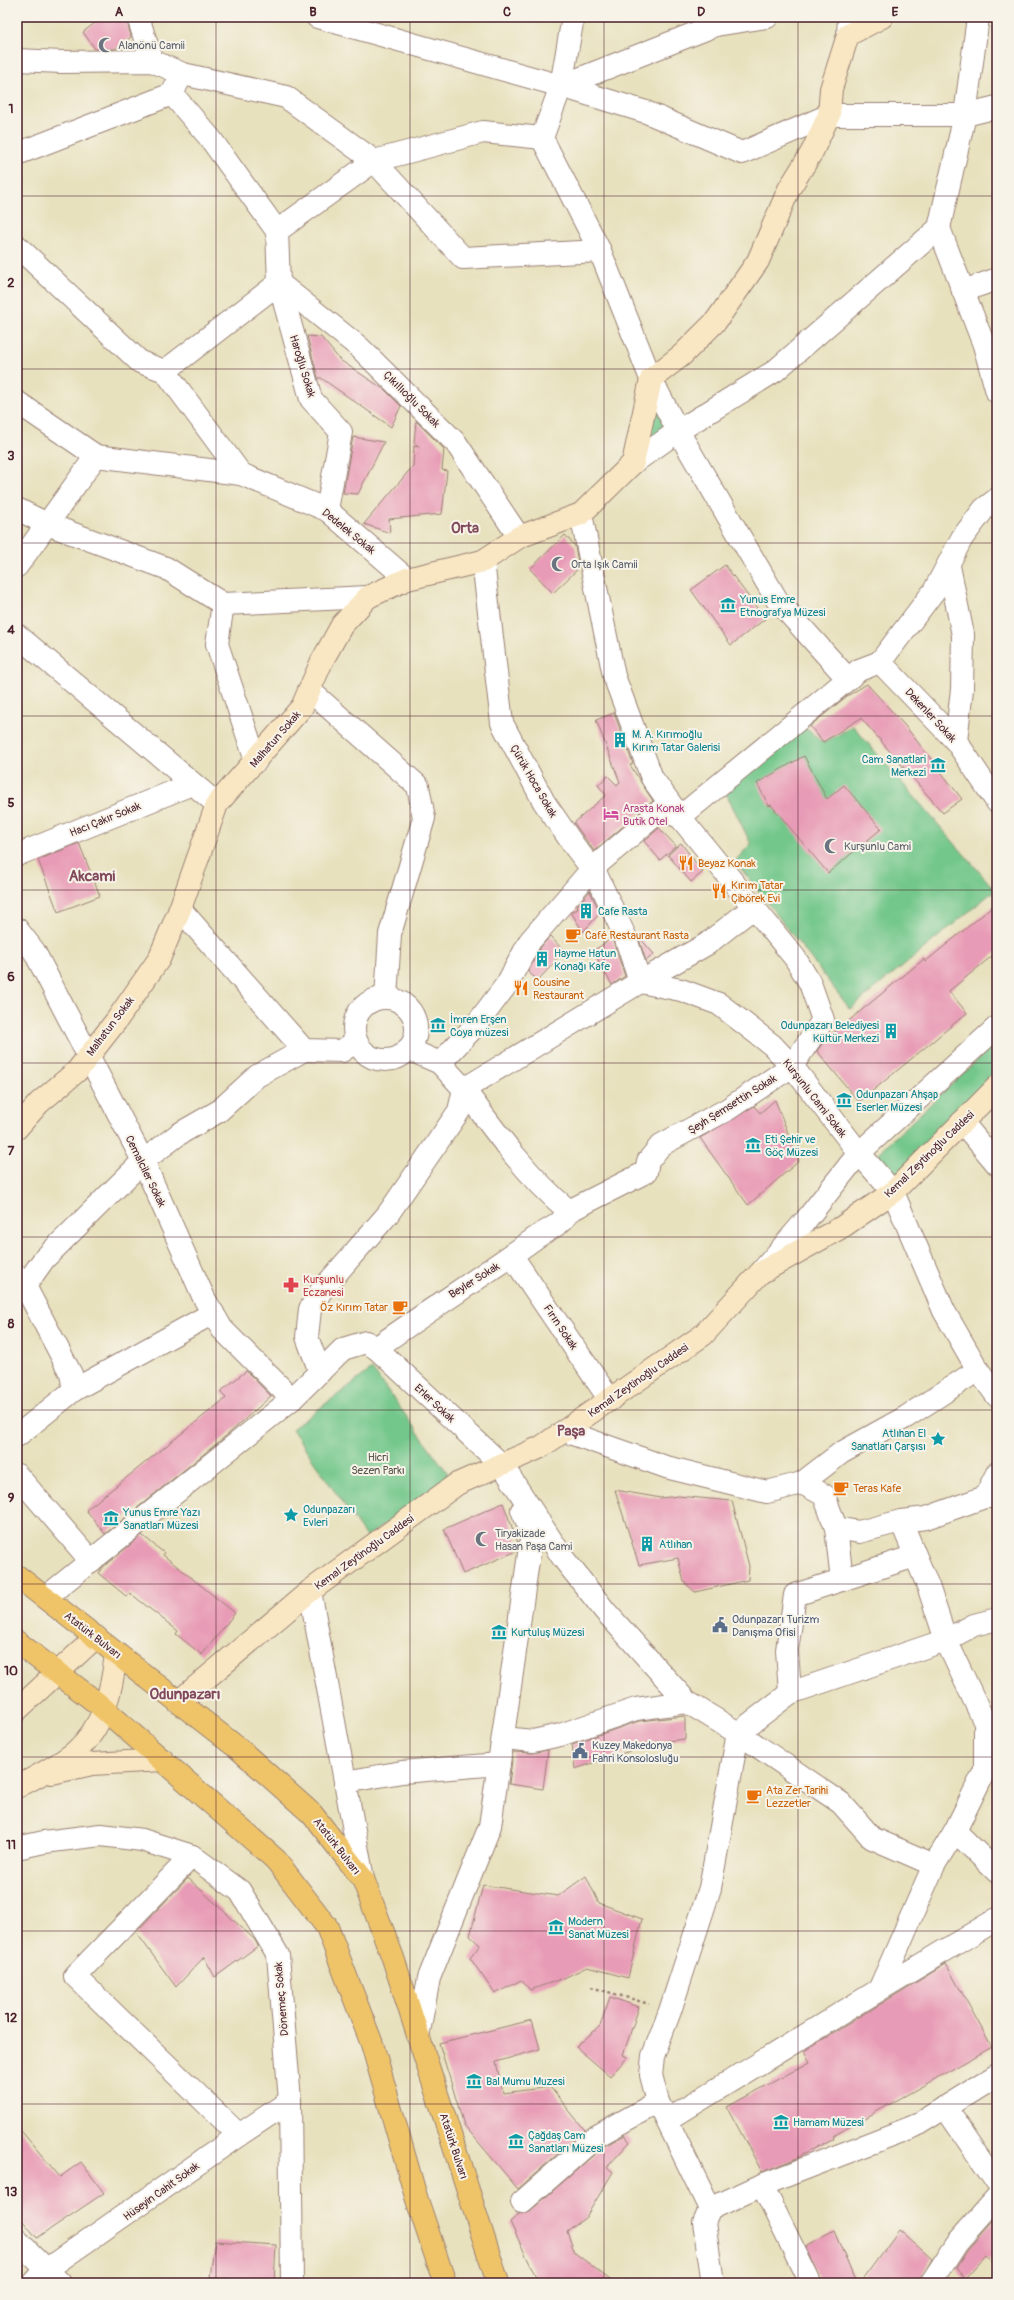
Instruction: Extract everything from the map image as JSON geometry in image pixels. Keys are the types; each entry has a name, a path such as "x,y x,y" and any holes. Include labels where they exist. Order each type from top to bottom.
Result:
{"main road":[{"name":"Atatürk Bulvarı","path":"17,1576 46,1597 239,1749 312,1814 363,1879 393,1958 498,2283"},
{"path":"17,1642 105,1709 276,1860 327,1928 372,2044 417,2200 445,2283"}],"street":[{"path":"138,17 152,61"},
{"path":"317,17 646,112 742,153 829,115 965,115 997,107"},
{"path":"573,17 560,86 542,138 600,251 651,379 678,432 777,600 848,679"},
{"path":"560,86 716,25 767,17"},
{"path":"633,463 651,379 682,355 716,321 758,261 789,189 812,152 829,115 831,89 848,26 882,17"},
{"path":"978,17 965,115 939,228 984,345 997,392"},
{"path":"17,60 62,62 152,61 183,74 286,97 374,161 463,258 600,251"},
{"path":"17,154 172,94 183,74"},
{"path":"165,372 279,283 276,231 210,138 172,94"},
{"path":"276,231 374,161 483,132 542,138"},
{"path":"633,463 678,432 775,371 939,228"},
{"path":"17,246 140,362 165,372 241,474"},
{"path":"963,291 997,279"},
{"name":"Haroğlu Sokak","path":"279,283 311,399 341,432 327,510"},
{"name":"Çıkıllıoğlu Sokak","path":"279,283 359,347 456,443 519,537"},
{"path":"17,402 96,456 241,474"},
{"path":"17,566 96,456"},
{"name":"Malhatun Sokak","path":"17,1128 39,1103 76,1071 116,1021 159,959 180,909 217,804 302,707 322,661 342,625 368,597 407,579 482,561 519,537 581,514 633,463"},
{"name":"Dedelek Sokak","path":"241,474 327,510 407,579"},
{"path":"440,1063 476,1025 507,984 530,941 592,869 661,810 680,817 848,679 860,670 880,662 934,591 962,538 984,510 997,499"},
{"path":"17,509 47,524 166,568 223,604 368,597"},
{"name":"Şeyh Şemsettin Sokak","path":"569,1211 646,1172 648,1161 661,1145 728,1109 792,1066 823,1020 810,983 795,958 680,817 652,778 614,676 581,514"},
{"name":"Çürük Hoca Sokak","path":"482,561 502,723 544,802 592,869 625,936 640,982"},
{"path":"948,566 963,635 962,689 956,741"},
{"path":"223,604 216,644 256,761"},
{"path":"17,635 217,804"},
{"name":"Dekenler Sokak","path":"880,662 956,741 995,794"},
{"path":"309,690 418,786 424,818 390,934 386,998"},
{"name":"Hacı Çakır Sokak","path":"17,855 192,784"},
{"path":"320,1372 307,1337 310,1309 321,1291 388,1214 459,1111 464,1089 640,982 707,944 754,907"},
{"path":"180,909 304,1050"},
{"name":"Cemalciler Sokak","path":"17,929 34,951 143,1161 204,1298 222,1329 292,1399"},
{"name":"Kurşunlu Cami Sokak","path":"640,982 681,990 719,1004 772,1045 792,1066 859,1153 893,1192 944,1311 978,1370 997,1396"},
{"path":"386,998 404,1005 411,1012 416,1031 408,1048 401,1055 391,1059 381,1059 366,1053 356,1041 355,1025 360,1010 368,1003 386,998"},
{"path":"760,1273 806,1220 859,1153 997,1027"},
{"path":"74,1390 71,1374 20,1285 44,1259 143,1161 179,1134 219,1111 257,1076 304,1050 342,1051 356,1041"},
{"path":"408,1048 440,1063 464,1089 499,1138 544,1190 569,1211"},
{"name":"Kemal Zeytinoğlu Caddesi","path":"178,1702 310,1591 457,1484 541,1447 703,1335 760,1273 842,1228 893,1192 997,1087"},
{"path":"962,1122 997,1164"},
{"name":"Beyler Sokak","path":"371,1345 491,1271 536,1237 562,1222 569,1211"},
{"name":"Fırın Sokak","path":"512,1256 610,1400"},
{"path":"17,1436 74,1390 213,1313"},
{"path":"46,1597 292,1399 343,1348 371,1345"},
{"name":"Erler Sokak","path":"371,1345 502,1465"},
{"path":"564,1431 666,1466 767,1492 802,1483 841,1453 906,1417 978,1370"},
{"path":"502,1465 568,1564 605,1612 687,1702 738,1733 840,1803 872,1838 934,1864"},
{"path":"418,2037 429,1978 490,1826 503,1738 532,1534 502,1465"},
{"path":"836,1528 858,1532 901,1521 926,1518 991,1497 997,1473"},
{"path":"17,1475 91,1562"},
{"path":"802,1483 824,1495 836,1528 842,1580"},
{"path":"879,1990 934,1864 955,1831 991,1768 985,1723 946,1640 901,1521"},
{"path":"790,1693 786,1650 795,1595 915,1556"},
{"path":"310,1591 363,1879"},
{"path":"710,2209 663,2111 650,2075 653,2056 670,2011 710,1888 738,1733 790,1693 946,1640 974,1624 997,1619"},
{"path":"17,1710 96,1637"},
{"path":"26,1782 75,1752 94,1730 105,1709 113,1686 116,1653"},
{"path":"503,1738 533,1741 560,1735 636,1709 687,1702"},
{"path":"26,1782 92,1764 163,1760"},
{"path":"345,1782 402,1772 499,1764"},
{"path":"955,1831 997,1872"},
{"name":"Dönemeç Sokak","path":"17,1848 44,1842 101,1836 142,1840 192,1856 240,1891 278,1955 290,2102 292,2283"},
{"path":"192,1856 75,1976 239,2134"},
{"path":"522,2202 597,2136 663,2111 996,1923"},
{"path":"714,2283 704,2223 710,2209 762,2185 915,2126 997,2075"},
{"name":"Hüseyin Cahit Sokak","path":"47,2278 239,2134 290,2102"},
{"path":"945,2107 997,2183"},
{"path":"762,2185 810,2283"},
{"path":"931,2283 956,2243 997,2198"},
{"path":"17,2240 47,2278"}],"path":[{"path":"591,1986 670,2011"}],"green space":[{"path":"654,399 671,430 647,447"},
{"path":"853,726 995,890 850,1009 735,861 751,844 724,789 804,727 824,743"},
{"path":"997,1042 997,1083 898,1180 876,1155"},
{"name":"Hicri Sezen Parkı","path":"372,1369 452,1479 366,1537 292,1429"}],"building":[{"name":"Alanönü Camii","path":"103,17 126,17 131,37 115,49 95,49 83,32"},
{"path":"307,336 321,337 340,360 385,390 401,406 391,427 321,378 318,378"},
{"path":"416,421 444,449 442,470 447,471 442,514 389,519 390,533 364,524 413,466 414,446 420,447 414,443"},
{"path":"353,437 384,442 358,494 343,493"},
{"name":"Orta Işık Camii","path":"565,535 575,546 579,568 553,593 530,569"},
{"name":"Yunus Emre Etnografya Müzesi","path":"725,565 765,619 731,645 691,590"},
{"path":"867,684 906,727 962,799 943,813 861,718 823,742 810,726 847,696"},
{"name":"Arasta Konak Butik Otel","path":"614,713 633,764 630,765 653,801 594,851 574,823 606,795 598,785 608,776 617,785 620,782 596,720"},
{"name":"Kurşunlu Cami","path":"804,756 827,799 844,785 881,829 828,873 771,805 769,806 757,783"},
{"path":"659,828 676,846 660,860 644,841"},
{"path":"79,843 100,896 58,912 38,860"},
{"name":"Beyaz Konak","path":"681,843 703,872 691,882 668,855"},
{"name":"Cafe Rasta","path":"590,891 600,913 583,932 571,912 578,909 577,906"},
{"name":"Odunpazarı Belediyesi Kültür Merkezi","path":"997,903 997,952 949,991 967,1013 859,1102 817,1051 824,1041 924,959 925,962"},
{"name":"Hayme Hatun Konağı Kafe","path":"550,936 562,949 554,963 538,980 528,972 540,948"},
{"path":"638,936 654,954 646,961"},
{"path":"612,938 625,976 612,985 593,951"},
{"path":"775,1100 799,1161 748,1205 700,1138 754,1106 760,1113"},
{"path":"246,1371 271,1396 226,1436 105,1534 86,1510 226,1398 220,1392"},
{"name":"Atlıhan","path":"615,1490 661,1498 678,1496 732,1501 749,1566 748,1580 695,1592 684,1582 678,1558 639,1565"},
{"name":"Tiryakizade Hasan Paşa Cami","path":"503,1503 518,1543 517,1551 463,1574 444,1529"},
{"path":"142,1535 164,1553 163,1555 235,1613 202,1655 176,1634 178,1631 130,1593 127,1597 98,1573 103,1567"},
{"path":"685,1716 685,1739 631,1745 633,1750 575,1769 572,1744 639,1721"},
{"path":"548,1750 543,1789 509,1784 513,1752 532,1753"},
{"name":"Modern Sanat Müzesi","path":"586,1876 599,1903 642,1919 628,1978 587,1967 564,1978 530,1990 521,1980 495,1994 470,1958 480,1945 470,1936 483,1885 558,1896"},
{"path":"188,1878 255,1940 258,1946 215,1977 204,1957 176,1987 136,1932"},
{"path":"946,1964 992,2047 833,2136 834,2138 797,2158 762,2172 727,2107 810,2062 804,2051"},
{"path":"610,1997 639,2007 623,2055 628,2057 610,2076 576,2047 600,2026"},
{"path":"532,2020 540,2049 496,2062 503,2093 550,2087 585,2130 518,2189 464,2125 439,2043"},
{"path":"17,2126 60,2177 81,2162 104,2193 37,2238 17,2214"},
{"path":"625,2135 630,2142 607,2167 613,2172 586,2217 567,2232 575,2253 614,2283 539,2283 510,2222 519,2214 530,2211 604,2146"},
{"path":"997,2217 997,2265 986,2256 965,2279 956,2268 967,2251"},
{"path":"899,2230 932,2259 919,2283 860,2283"},
{"path":"834,2231 856,2283 822,2283 806,2246"},
{"path":"215,2241 276,2245 274,2283 250,2283 210,2277"}],"place":[{"name":"Alanönü Camii","path":"106,45"},
{"name":"Orta Işık Camii","path":"559,564"},
{"name":"Yunus Emre Etnografya Müzesi","path":"728,605"},
{"name":"M. A. Kırımoğlu Kırım Tatar Galerisi","path":"620,740"},
{"name":"Cam Sanatlari Merkezi","path":"938,765"},
{"name":"Arasta Konak Butik Otel","path":"611,814"},
{"name":"Kurşunlu Cami","path":"832,846"},
{"name":"Beyaz Konak","path":"686,863"},
{"name":"Kırım Tatar Çibörek Evi","path":"719,891"},
{"name":"Cafe Rasta","path":"586,911"},
{"name":"Café Restaurant Rasta","path":"573,935"},
{"name":"Hayme Hatun Konağı Kafe","path":"542,959"},
{"name":"Cousine Restaurant","path":"521,988"},
{"name":"İmren Erşen Coya müzesi","path":"438,1025"},
{"name":"Odunpazarı Belediyesi Kültür Merkezi","path":"891,1031"},
{"name":"Odunpazarı Ahşap Eserler Müzesi","path":"844,1100"},
{"name":"Eti Şehir ve Göç Müzesi","path":"753,1145"},
{"name":"Kurşunlu Eczanesi","path":"291,1285"},
{"name":"Öz Kırım Tatar","path":"400,1307"},
{"name":"Atlıhan El Sanatları Çarşısı","path":"938,1439"},
{"name":"Teras Kafe","path":"841,1488"},
{"name":"Odunpazarı Evleri","path":"291,1515"},
{"name":"Yunus Emre Yazı Sanatları Müzesi","path":"111,1518"},
{"name":"Tiryakizade Hasan Paşa Cami","path":"483,1539"},
{"name":"Atlıhan","path":"647,1544"},
{"name":"Odunpazarı Turizm Danışma Ofisi","path":"720,1625"},
{"name":"Kurtuluş Müzesi","path":"499,1632"},
{"name":"Kuzey Makedonya Fahri Konsolosluğu","path":"580,1751"},
{"name":"Ata Zer Tarihi Lezzetler","path":"754,1796"},
{"name":"Modern Sanat Müzesi","path":"556,1927"},
{"name":"Bal Mumu Muzesi","path":"474,2081"},
{"name":"Hamam Müzesi","path":"781,2122"},
{"name":"Çağdaş Cam Sanatları Müzesi","path":"516,2141"}],"district":[{"name":"Orta","path":"465,528"},
{"name":"Akcami","path":"92,876"},
{"name":"Paşa","path":"571,1431"},
{"name":"Odunpazarı","path":"185,1694"}]}
